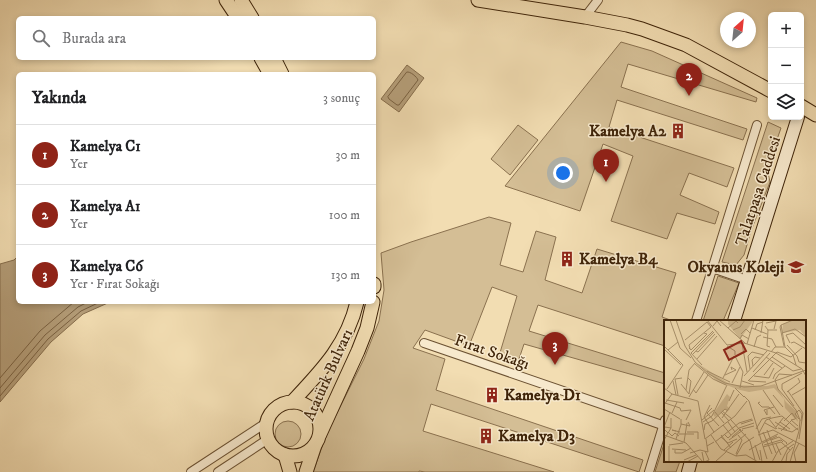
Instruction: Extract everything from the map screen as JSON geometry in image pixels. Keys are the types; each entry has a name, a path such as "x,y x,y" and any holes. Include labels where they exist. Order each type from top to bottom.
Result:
{"main road":[{"path":"226,0 237,16"},
{"path":"241,0 251,16"},
{"path":"478,0 585,17 642,29 680,43 768,89"},
{"path":"262,60 269,72"},
{"path":"275,60 281,72"},
{"path":"804,109 816,107"},
{"path":"804,110 816,115"},
{"name":"Atatürk Bulvarı","path":"292,402 320,371 338,348 350,326 356,304"},
{"name":"Atatürk Bulvarı","path":"306,472 316,441 360,346 367,328 373,304"},
{"path":"292,402 300,402 308,406 319,420 320,429 316,441 309,451 293,456 285,455 275,449 268,439 266,431 266,423 275,408 283,403 292,402"},
{"path":"285,455 290,472"}],"street":[{"path":"585,17 598,0"},
{"name":"Talatpaşa Caddesi","path":"734,320 798,120"},
{"path":"696,320 757,124"},
{"path":"712,268 747,280"},
{"name":"Fırat Sokağı","path":"424,343 664,424"},
{"path":"191,472 266,423"},
{"path":"649,472 664,424"},
{"path":"218,472 268,439"},
{"path":"688,472 692,462"}],"shaded area":[{"path":"621,42 652,51 757,98 756,102 628,64 621,87 747,129 743,140 617,100 609,127 734,168 727,187 689,173 680,195 719,212 715,224 677,213 667,239 611,221 633,156 603,144 580,211 505,186"},
{"path":"768,122 781,128 767,168 770,182 751,231 744,255 736,265 722,262"},
{"path":"518,125 538,140 510,175 491,159"},
{"path":"489,217 511,223 500,265 523,272 536,231 556,237 545,280 582,293 597,249 676,273 662,317 670,320 664,320 664,346 538,305 529,331 664,373 664,384 524,344 518,362 499,356 517,296 492,287 469,346 425,330 413,348 445,359 436,390 643,460 639,472 431,404 423,431 554,472 313,472 327,433 364,359 379,321 384,290 381,253"},
{"path":"718,276 739,283 723,320 703,320"},
{"path":"288,421 297,425 301,434 297,443 288,447 279,443 275,434 279,425"},
{"path":"664,444 664,462 680,462 676,472 655,472"}],"water":[{"path":"407,65 424,78 399,112 381,99"},
{"path":"16,258 16,304 106,304 83,314 51,342 0,402 0,264"}],"place":[{"name":"Kamelya A1","path":"689,96"},
{"name":"Kamelya A2","path":"678,131"},
{"name":"Kamelya C1","path":"606,182"},
{"name":"Kamelya B4","path":"567,259"},
{"name":"Okyanus Koleji","path":"796,267"},
{"name":"Kamelya C6","path":"555,365"},
{"name":"Kamelya D1","path":"492,395"},
{"name":"Kamelya D3","path":"486,436"}]}
